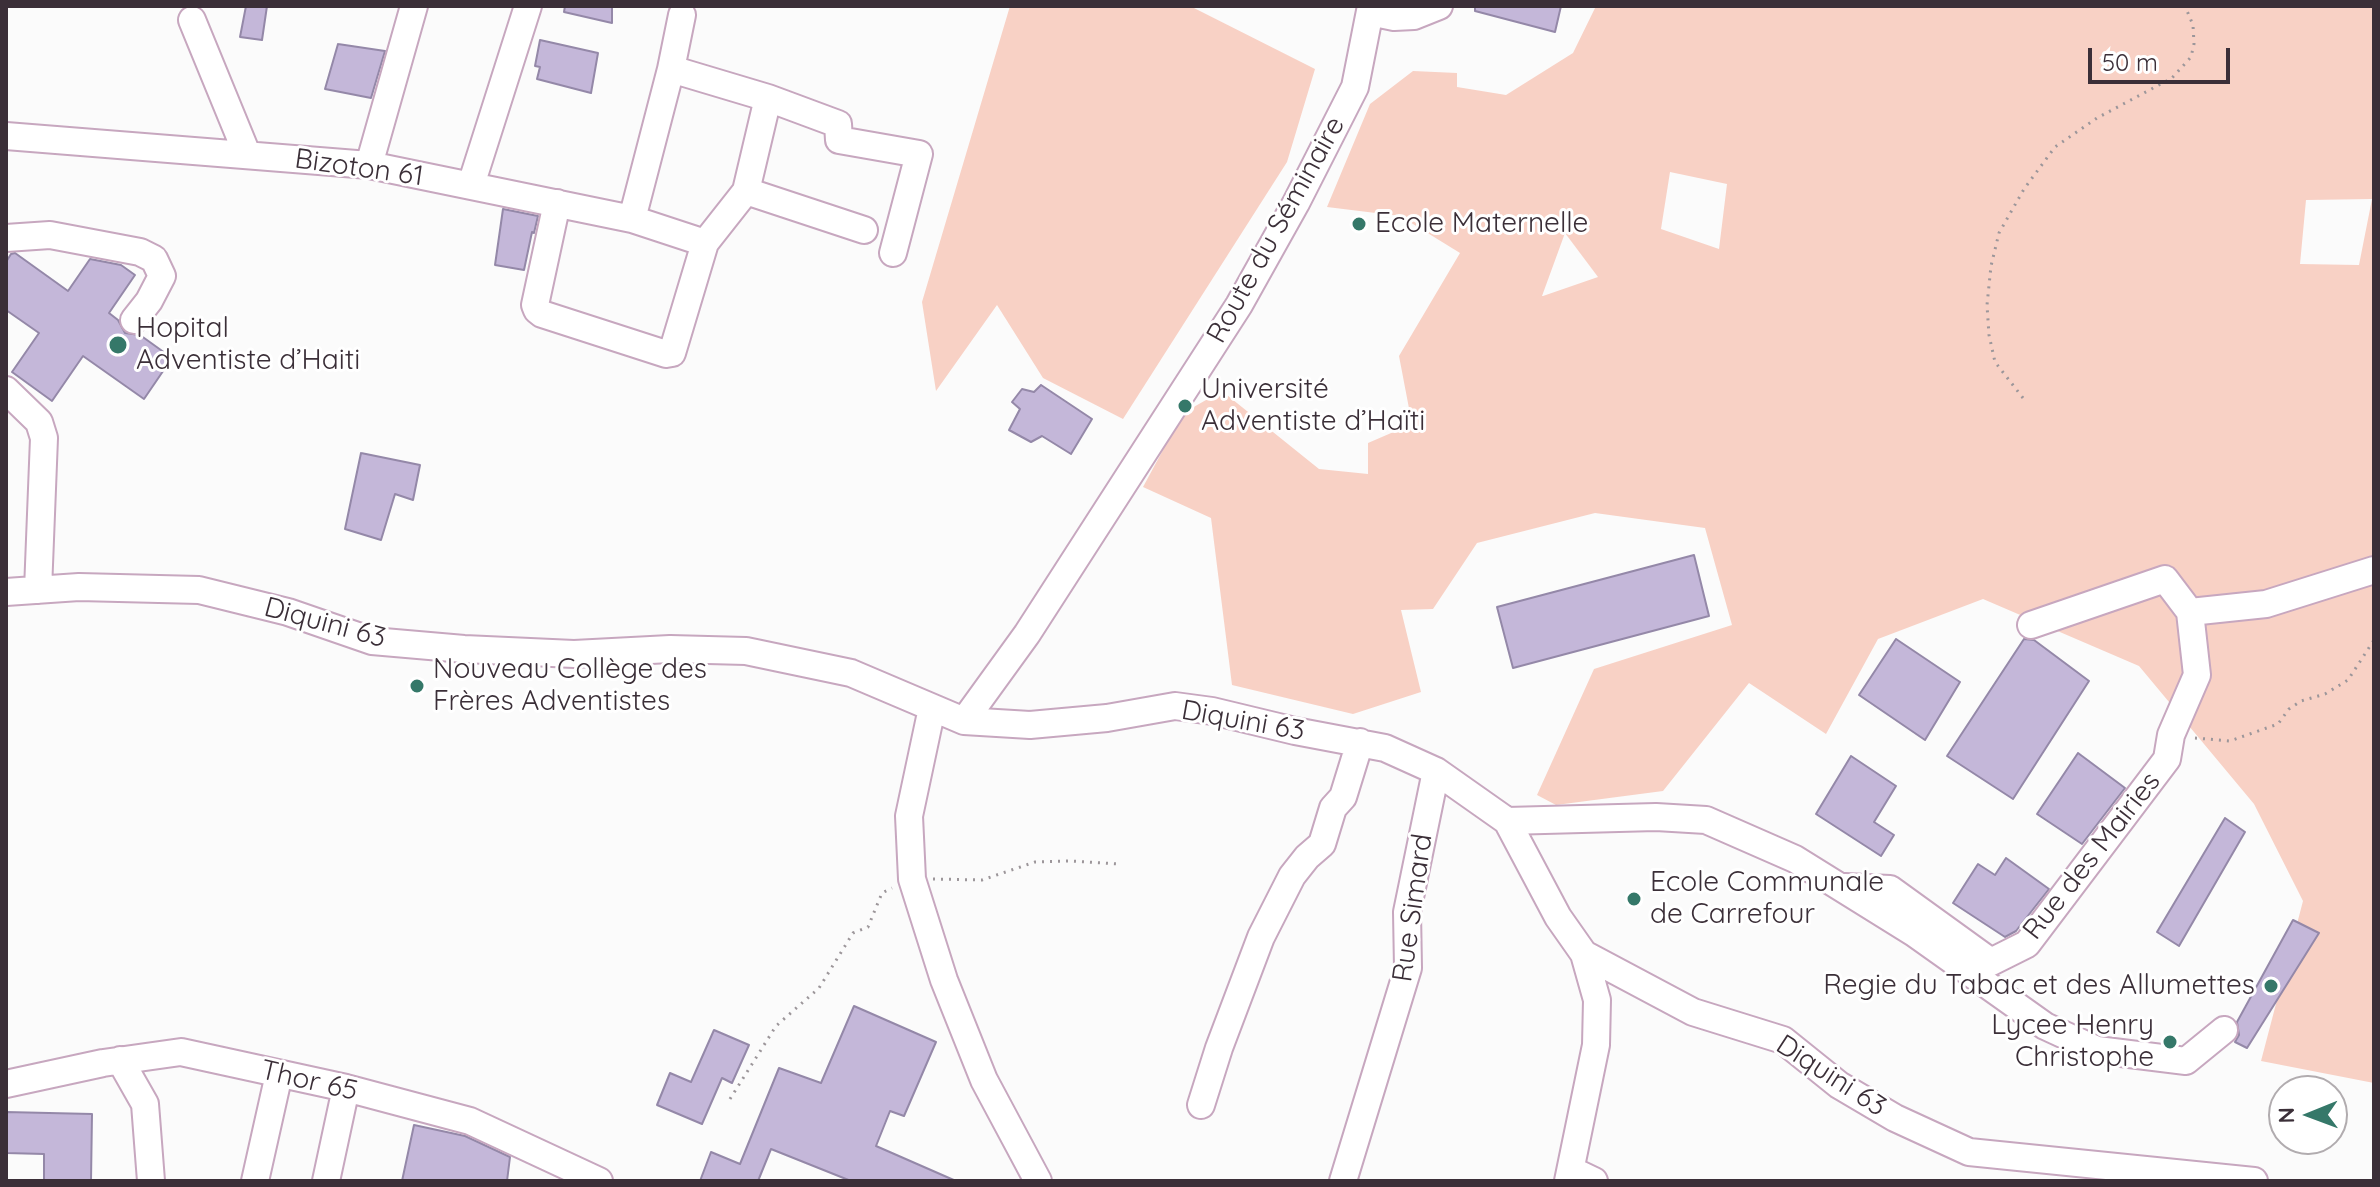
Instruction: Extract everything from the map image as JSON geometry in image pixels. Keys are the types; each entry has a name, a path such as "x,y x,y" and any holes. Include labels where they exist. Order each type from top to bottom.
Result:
{"street":[{"path":"369,165 414,6"},
{"path":"471,185 528,6"},
{"path":"1370,9 1394,17 1414,16 1439,6"},
{"name":"Route du Séminaire","path":"964,721 1027,634 1239,305 1296,203 1355,87 1370,9"},
{"path":"632,219 682,15"},
{"path":"192,20 247,154"},
{"path":"671,69 768,98 838,124 839,140 919,154 893,253"},
{"path":"557,203 535,305 537,310 666,354 672,353 705,243 746,191 768,98"},
{"name":"Bizoton 61","path":"6,136 369,165 632,219 705,243"},
{"path":"746,191 864,230"},
{"path":"6,238 50,235 140,252 154,259 162,276 149,301 134,320"},
{"path":"6,390 39,422 44,438 38,590"},
{"path":"2031,625 2165,579 2190,612 2266,604 2374,570"},
{"name":"Diquini 63","path":"6,592 79,587 199,590 288,612 372,641 574,654 670,649 746,651 851,673 964,721 1030,725 1107,718 1175,706 1360,742 1408,757 1436,771 1507,821 1558,917 1584,954 1693,1012 1783,1040 1839,1085 1895,1118 1969,1152 2254,1181"},
{"name":"Rue des Mairies","path":"1842,887 1890,889 1991,962 2027,944 2167,759 2171,735 2197,675 2190,612"},
{"path":"932,708 909,816 912,879 944,980 984,1080 1038,1181"},
{"path":"1201,1105 1261,937 1292,876 1322,844 1333,808 1343,797 1360,742"},
{"name":"Rue Simard","path":"1343,1181 1408,968 1407,912 1436,771"},
{"path":"1507,821 1656,817 1706,820 1795,859 1914,933 2045,1026 2097,1050 2186,1061 2224,1030"},
{"path":"1578,1177 1596,1045 1597,1000 1584,954"},
{"name":"Thor 65","path":"6,1084 120,1060 181,1052 346,1088 470,1121 599,1181"},
{"path":"120,1060 145,1104 151,1181"},
{"path":"255,1181 279,1074"},
{"path":"326,1181 346,1088"}],"path":[{"path":"2023,398 1995,362 1989,335 1988,292 1999,233 2024,189 2055,147 2097,118 2172,78 2191,57 2193,25 2185,6"},
{"path":"2171,735 2230,741 2278,724 2289,709 2301,701 2325,694 2348,680 2374,640"},
{"path":"730,1099 776,1026 819,988 853,933 868,927 882,893 912,879 982,880 1035,862 1120,864"}],"shaded area":[{"path":"1010,6 1190,6 1315,69 1287,162 1123,419 1043,378 997,305 936,391 922,302"},
{"path":"1596,6 2374,6 2374,1083 2348,1078 2348,1075 2261,1061 2303,901 2254,804 2139,666 1983,599 1878,639 1826,734 1749,683 1663,791 1556,805 1537,795 1594,669 1732,625 1705,528 1595,513 1477,543 1433,609 1401,610 1421,692 1353,714 1232,685 1211,518 1143,487 1183,413 1222,391 1319,469 1368,474 1368,443 1412,424 1399,356 1460,253 1400,216 1327,207 1370,104 1413,71 1457,73 1457,87 1506,95 1573,53","holes":["1670,172 1727,184 1719,249 1661,229","2372,199 2359,265 2300,264 2306,200","1565,233 1598,277 1542,296"]}],"building":[{"path":"246,6 267,6 262,40 240,37"},
{"path":"565,6 612,6 612,23 564,12"},
{"path":"1475,6 1561,6 1555,32 1475,11"},
{"path":"540,40 598,53 591,93 537,79 540,67 535,66"},
{"path":"338,44 385,51 371,98 325,89"},
{"path":"503,209 538,216 524,270 495,265"},
{"path":"15,253 68,291 90,259 121,265 135,275 109,313 118,320 125,333 140,335 172,358 144,399 83,356 52,401 12,372 39,333 6,310 6,262"},
{"path":"1041,385 1092,419 1071,454 1042,436 1031,442 1009,430 1020,409 1012,402 1022,389 1034,392"},
{"path":"361,453 420,465 413,500 395,494 381,540 345,529"},
{"path":"1694,555 1709,616 1513,668 1497,607"},
{"path":"1896,639 1960,682 1925,740 1859,695"},
{"path":"2024,639 2034,640 2089,681 2013,799 1947,756"},
{"path":"2078,753 2125,788 2082,844 2037,814"},
{"path":"1851,756 1896,786 1874,822 1894,835 1881,856 1816,814"},
{"path":"2225,818 2245,832 2179,946 2157,932"},
{"path":"2006,858 2049,889 2016,931 2005,937 1953,903 1978,864 1995,875"},
{"name":"Regie du Tabac et des Allumettes","path":"2293,920 2319,933 2247,1048 2235,1042 2239,1035 2237,1022"},
{"path":"854,1006 936,1042 904,1116 890,1111 876,1146 956,1181 851,1181 771,1149 758,1181 700,1181 711,1152 740,1164 779,1068 821,1083"},
{"path":"714,1030 749,1045 732,1083 722,1078 702,1124 657,1105 670,1073 691,1082"},
{"path":"6,1112 92,1114 91,1181 44,1181 44,1154 6,1153"},
{"path":"414,1125 465,1136 510,1157 507,1181 402,1181"}],"place":[{"name":"Ecole Maternelle","path":"1359,224"},
{"name":"Hopital Adventiste d’Haiti","path":"118,345"},
{"name":"Université Adventiste d’Haïti","path":"1185,406"},
{"name":"Nouveau Collège des Frères Adventistes","path":"417,686"},
{"name":"Ecole Communale de Carrefour","path":"1634,899"},
{"name":"Regie du Tabac et des Allumettes","path":"2271,986"},
{"name":"Lycee Henry Christophe","path":"2170,1042"}]}
